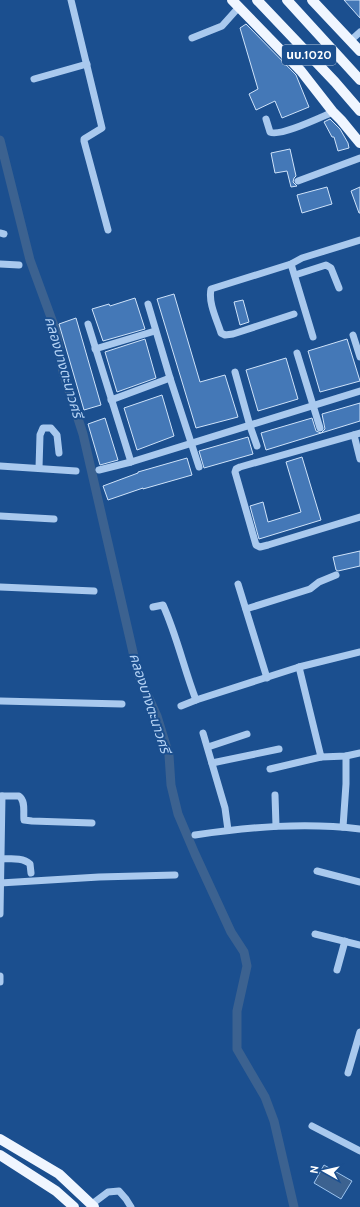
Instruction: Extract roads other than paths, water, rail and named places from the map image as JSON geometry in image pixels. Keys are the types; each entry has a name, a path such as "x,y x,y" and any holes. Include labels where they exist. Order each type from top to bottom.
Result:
{"main road":[{"name":"นบ.1020","path":"257,0 335,82 360,111"},
{"name":"นบ.1020","path":"287,0 360,80"},
{"name":"นบ.1020","path":"312,0 360,51"},
{"name":"นบ.1020","path":"236,4 301,71 333,112 360,142"},
{"path":"0,1139 59,1174 93,1205"},
{"path":"0,1155 56,1191 74,1207"}],"street":[{"path":"71,0 102,128 84,141 108,230"},
{"path":"192,38 222,26 236,4"},
{"path":"350,41 360,32"},
{"path":"34,79 87,64"},
{"path":"266,119 270,132 275,133 285,131 333,112"},
{"path":"298,181 360,158"},
{"path":"294,314 225,336 221,333 210,294 211,289 291,264 302,258 360,240"},
{"path":"0,264 19,265"},
{"path":"291,264 313,337"},
{"path":"295,275 326,265 331,268 339,288"},
{"path":"148,304 190,444 199,467"},
{"path":"88,324 131,462"},
{"path":"95,349 155,331"},
{"path":"353,335 360,357"},
{"path":"296,353 320,428"},
{"path":"235,372 257,446"},
{"path":"111,400 170,378"},
{"path":"99,470 131,462 250,426 360,391"},
{"path":"39,468 40,435 43,428 51,428 57,435 59,453"},
{"path":"360,459 357,434 240,467 236,469 235,472 256,545 260,547 360,517"},
{"path":"0,466 76,471"},
{"path":"0,516 54,519"},
{"path":"246,609 310,589 319,582 336,575"},
{"path":"238,584 267,678"},
{"path":"0,587 94,590"},
{"path":"153,606 163,605 171,622 186,675 196,700"},
{"path":"181,706 299,667 360,652"},
{"path":"299,667 321,757"},
{"path":"0,701 122,704"},
{"path":"204,733 225,808 228,830"},
{"path":"208,747 247,734"},
{"path":"212,763 279,749"},
{"path":"270,769 321,757 346,756 360,753"},
{"path":"343,827 346,756"},
{"path":"0,914 1,796 21,797 23,800 24,820 92,823"},
{"path":"275,796 276,826"},
{"path":"195,835 228,830 276,826 343,827 360,829"},
{"path":"0,859 27,861 30,864 31,874"},
{"path":"317,871 360,882"},
{"path":"0,883 99,876 175,875"},
{"path":"315,934 360,945"},
{"path":"338,970 345,941"},
{"path":"0,976 0,982"},
{"path":"348,1073 360,1032"},
{"path":"312,1126 360,1151"},
{"path":"93,1205 108,1192 119,1191 131,1207"}],"water":[{"path":"324,1165 352,1181 341,1199 314,1183"}],"waterway":[{"name":"คลองบางตะนาวศรี","path":"0,140 30,260 56,331 63,372 83,434 138,674 157,716 169,755 171,785 178,814 231,932 244,952 247,966 237,1011 237,1049 265,1097 274,1121 294,1207"}]}
